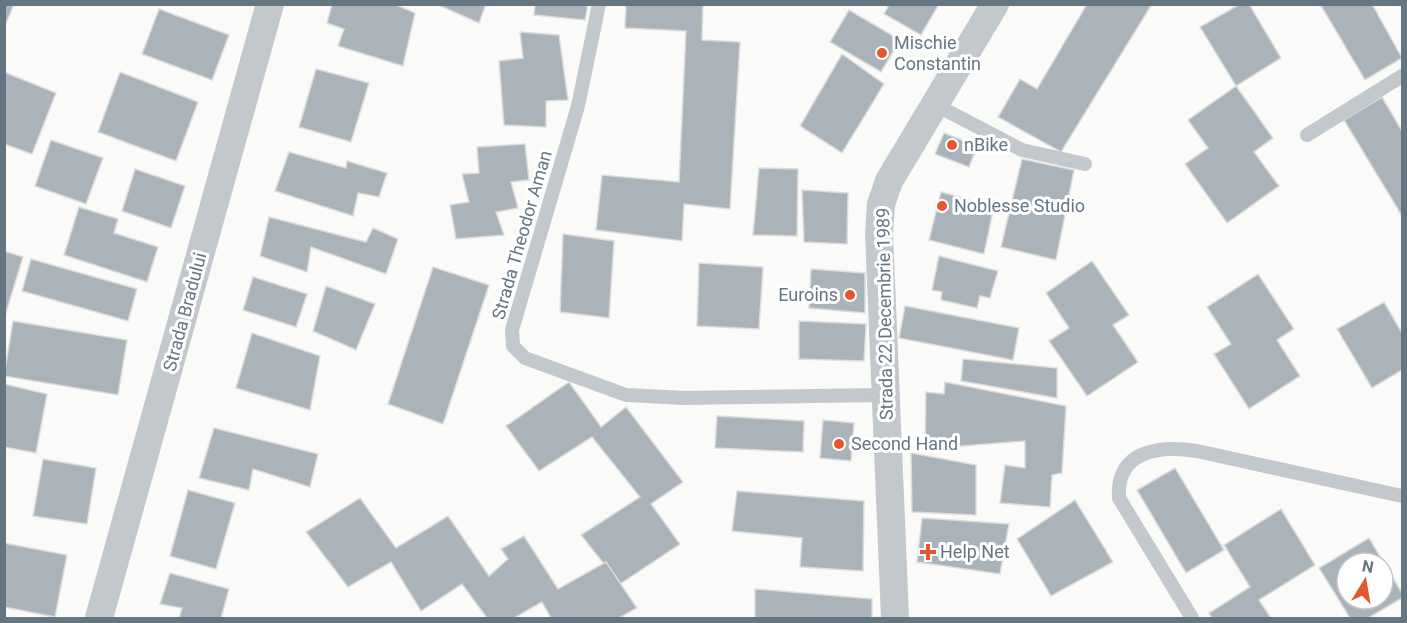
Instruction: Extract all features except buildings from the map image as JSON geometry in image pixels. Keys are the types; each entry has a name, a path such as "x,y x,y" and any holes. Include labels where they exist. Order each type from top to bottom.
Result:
{"street":[{"name":"Strada Bradului","path":"99,618 270,4"},
{"name":"Strada 22 Decembrie 1989","path":"895,618 881,204 889,181 995,4"}],"lane":[{"name":"Strada Theodor Aman","path":"599,4 578,106 512,330 513,346 525,358 626,394 685,398 886,394"},
{"path":"1307,135 1402,76"},
{"path":"936,105 1022,150 1085,164"},
{"path":"1191,618 1119,498 1118,484 1126,466 1150,450 1171,447 1197,451 1402,496"}],"place":[{"name":"Mischie Constantin","path":"882,53"},
{"name":"nBike","path":"952,145"},
{"name":"Noblesse Studio","path":"942,206"},
{"name":"Euroins","path":"850,295"},
{"name":"Second Hand","path":"839,444"},
{"name":"Help Net","path":"928,552"}]}
